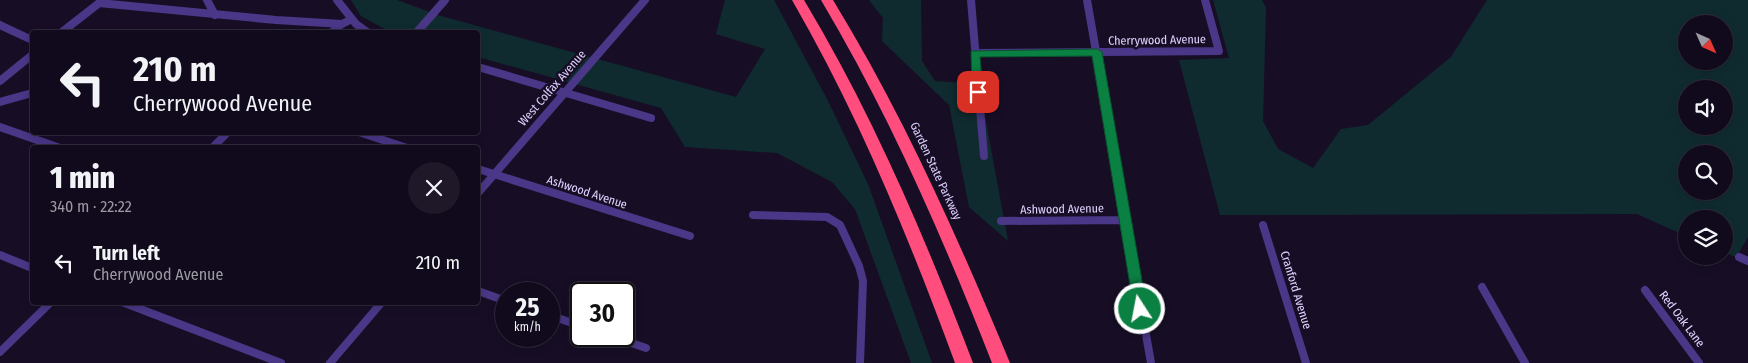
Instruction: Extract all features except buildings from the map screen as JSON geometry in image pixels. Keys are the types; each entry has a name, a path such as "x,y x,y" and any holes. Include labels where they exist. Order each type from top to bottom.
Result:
{"highway":[{"path":"798,0 849,90 886,167 929,270 964,363"},
{"name":"Garden State Parkway","path":"827,0 877,85 909,148 961,262 1001,363"}],"street":[{"path":"207,0 216,14"},
{"path":"337,0 352,19 365,30"},
{"path":"419,30 445,0"},
{"name":"West Colfax Avenue","path":"480,191 646,0"},
{"path":"971,0 984,156"},
{"path":"1087,0 1116,158 1124,220 1151,363"},
{"name":"Cherrywood Avenue","path":"975,53 1219,51 1205,0"},
{"path":"65,30 101,1 216,14 342,24"},
{"path":"334,30 352,19"},
{"path":"0,25 30,39"},
{"path":"0,81 30,57"},
{"path":"480,68 651,118"},
{"path":"0,102 30,94"},
{"path":"0,127 51,145"},
{"path":"215,145 225,135"},
{"path":"368,135 398,145"},
{"name":"Ashwood Avenue","path":"480,170 690,236"},
{"path":"753,215 826,217 840,224 859,266 863,281 860,363"},
{"name":"Ashwood Avenue","path":"1001,221 1124,220"},
{"name":"Cranford Avenue","path":"1263,225 1306,363"},
{"path":"0,256 30,267"},
{"path":"1739,257 1748,261"},
{"path":"1482,287 1525,363"},
{"name":"Red Oak Lane","path":"1645,290 1698,363"},
{"path":"480,292 495,297"},
{"path":"0,352 48,305"},
{"path":"130,305 282,363"},
{"path":"330,363 379,305"},
{"path":"635,344 646,348"}],"green space":[{"path":"351,0 397,0 441,16 736,97 765,49 716,34 725,0 774,0 827,99 868,184 932,363 911,363 855,209 832,182 777,153 685,147 661,108 480,58 480,30 386,30 361,16"},
{"path":"869,0 921,0 922,61 935,81 979,84 1008,241 969,207 949,105 882,41 883,18"},
{"path":"1213,0 1262,0 1266,8 1263,121 1278,149 1313,168 1341,129 1368,125 1451,57 1487,0 1748,0 1748,237 1736,257 1733,256 1733,210 1678,210 1678,232 1637,214 1220,215 1179,60 1229,58"}],"route":[{"path":"978,92 975,53 1097,52 1140,309"}]}
